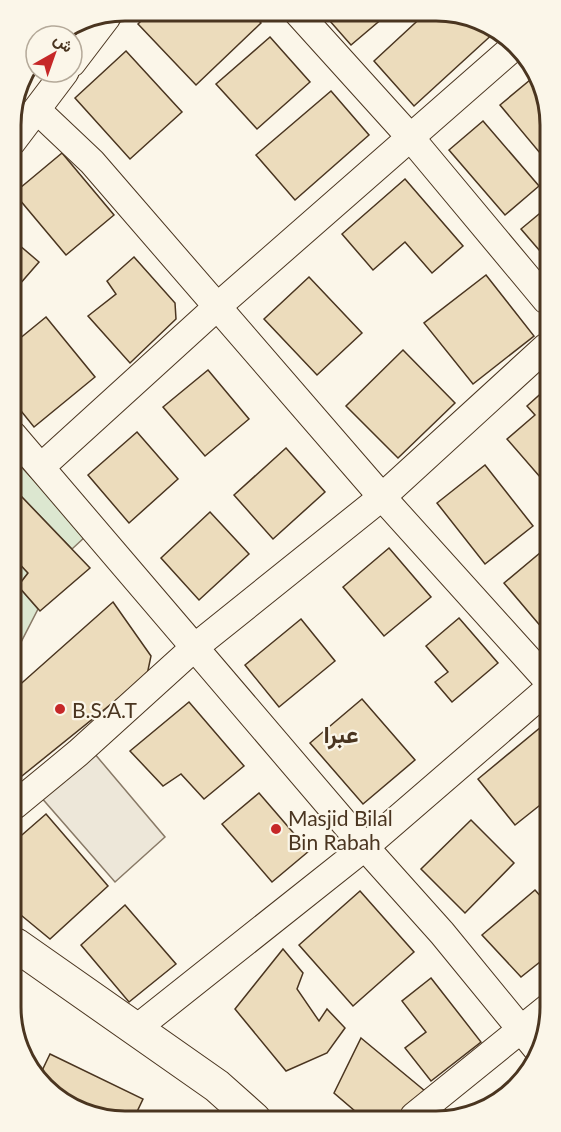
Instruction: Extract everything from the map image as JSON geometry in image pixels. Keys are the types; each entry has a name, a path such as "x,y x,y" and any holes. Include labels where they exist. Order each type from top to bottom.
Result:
{"main road":[{"path":"21,949 70,985 137,1028 217,1086 245,1111"}],"street":[{"path":"305,21 410,137 540,293"},
{"path":"84,47 102,24"},
{"path":"41,467 218,306 509,51"},
{"path":"21,130 56,84"},
{"path":"37,110 92,162 382,497 540,672"},
{"path":"21,800 78,753 195,647 382,497 540,352"},
{"path":"21,444 365,847 442,933 530,1039"},
{"path":"137,1028 365,847 540,696"},
{"path":"422,1111 530,1039 538,1025"}],"green space":[{"path":"21,467 86,536 72,549 21,496"},
{"path":"21,566 28,573 21,582"},
{"path":"21,589 38,609 21,642"}],"shaded area":[{"path":"94,753 165,837 115,882 40,796"}],"building":[{"path":"141,21 259,21 261,23 196,85 138,24"},
{"path":"330,21 379,21 351,45"},
{"path":"417,21 456,23 490,36 414,106 374,61"},
{"path":"270,37 310,82 257,129 216,84"},
{"path":"126,51 182,112 130,159 75,98"},
{"path":"530,80 539,111 540,153 500,105"},
{"path":"331,91 369,135 295,200 256,155"},
{"path":"483,121 539,186 505,215 449,150"},
{"path":"62,153 114,215 66,255 21,201 21,187"},
{"path":"405,179 463,246 432,273 405,242 373,270 342,234"},
{"path":"540,213 540,251 521,229"},
{"path":"21,247 39,262 21,283"},
{"path":"134,257 175,303 176,319 130,363 88,316 116,294 107,281"},
{"path":"486,275 534,336 473,384 424,323"},
{"path":"309,277 362,333 317,375 264,319"},
{"path":"46,317 95,377 34,427 21,411 21,337"},
{"path":"403,350 455,403 398,458 346,406"},
{"path":"208,370 249,419 205,456 163,407"},
{"path":"540,394 540,477 507,439 535,415 527,406"},
{"path":"137,432 178,479 129,523 88,475"},
{"path":"286,448 325,492 273,539 234,495"},
{"path":"485,465 533,526 485,564 437,503"},
{"path":"21,496 90,568 40,611 21,589 21,582 28,573 21,566"},
{"path":"210,512 249,554 199,600 161,558"},
{"path":"389,548 431,597 384,636 343,587"},
{"path":"540,553 540,626 504,583"},
{"name":"B.S.A.T","path":"113,602 151,656 147,675 21,777 21,684"},
{"path":"459,618 498,663 452,702 435,682 448,672 426,646"},
{"path":"301,619 335,661 279,707 245,665"},
{"path":"362,699 415,760 363,804 310,743"},
{"path":"189,702 244,766 204,799 181,774 163,786 130,751"},
{"path":"540,728 540,805 515,825 478,779"},
{"path":"259,793 309,851 272,882 222,824"},
{"path":"46,814 108,886 50,939 21,915 21,836"},
{"path":"471,820 514,863 465,913 421,869"},
{"path":"535,890 540,896 540,962 521,977 482,935"},
{"path":"360,891 414,952 353,1006 299,945"},
{"path":"125,905 176,964 129,1002 81,945"},
{"path":"283,949 303,973 297,989 319,1021 327,1009 345,1028 327,1053 286,1071 235,1009"},
{"path":"431,978 481,1042 431,1081 405,1048 426,1032 402,1001"},
{"path":"361,1038 425,1091 404,1111 355,1111 334,1093"},
{"path":"50,1054 143,1099 137,1111 98,1107 85,1103 62,1090 42,1070"}],"place":[{"name":"B.S.A.T","path":"60,709"},
{"name":"Masjid Bilal Bin Rabah","path":"276,829"}],"district":[{"name":"عبرا","path":"341,733"}]}
